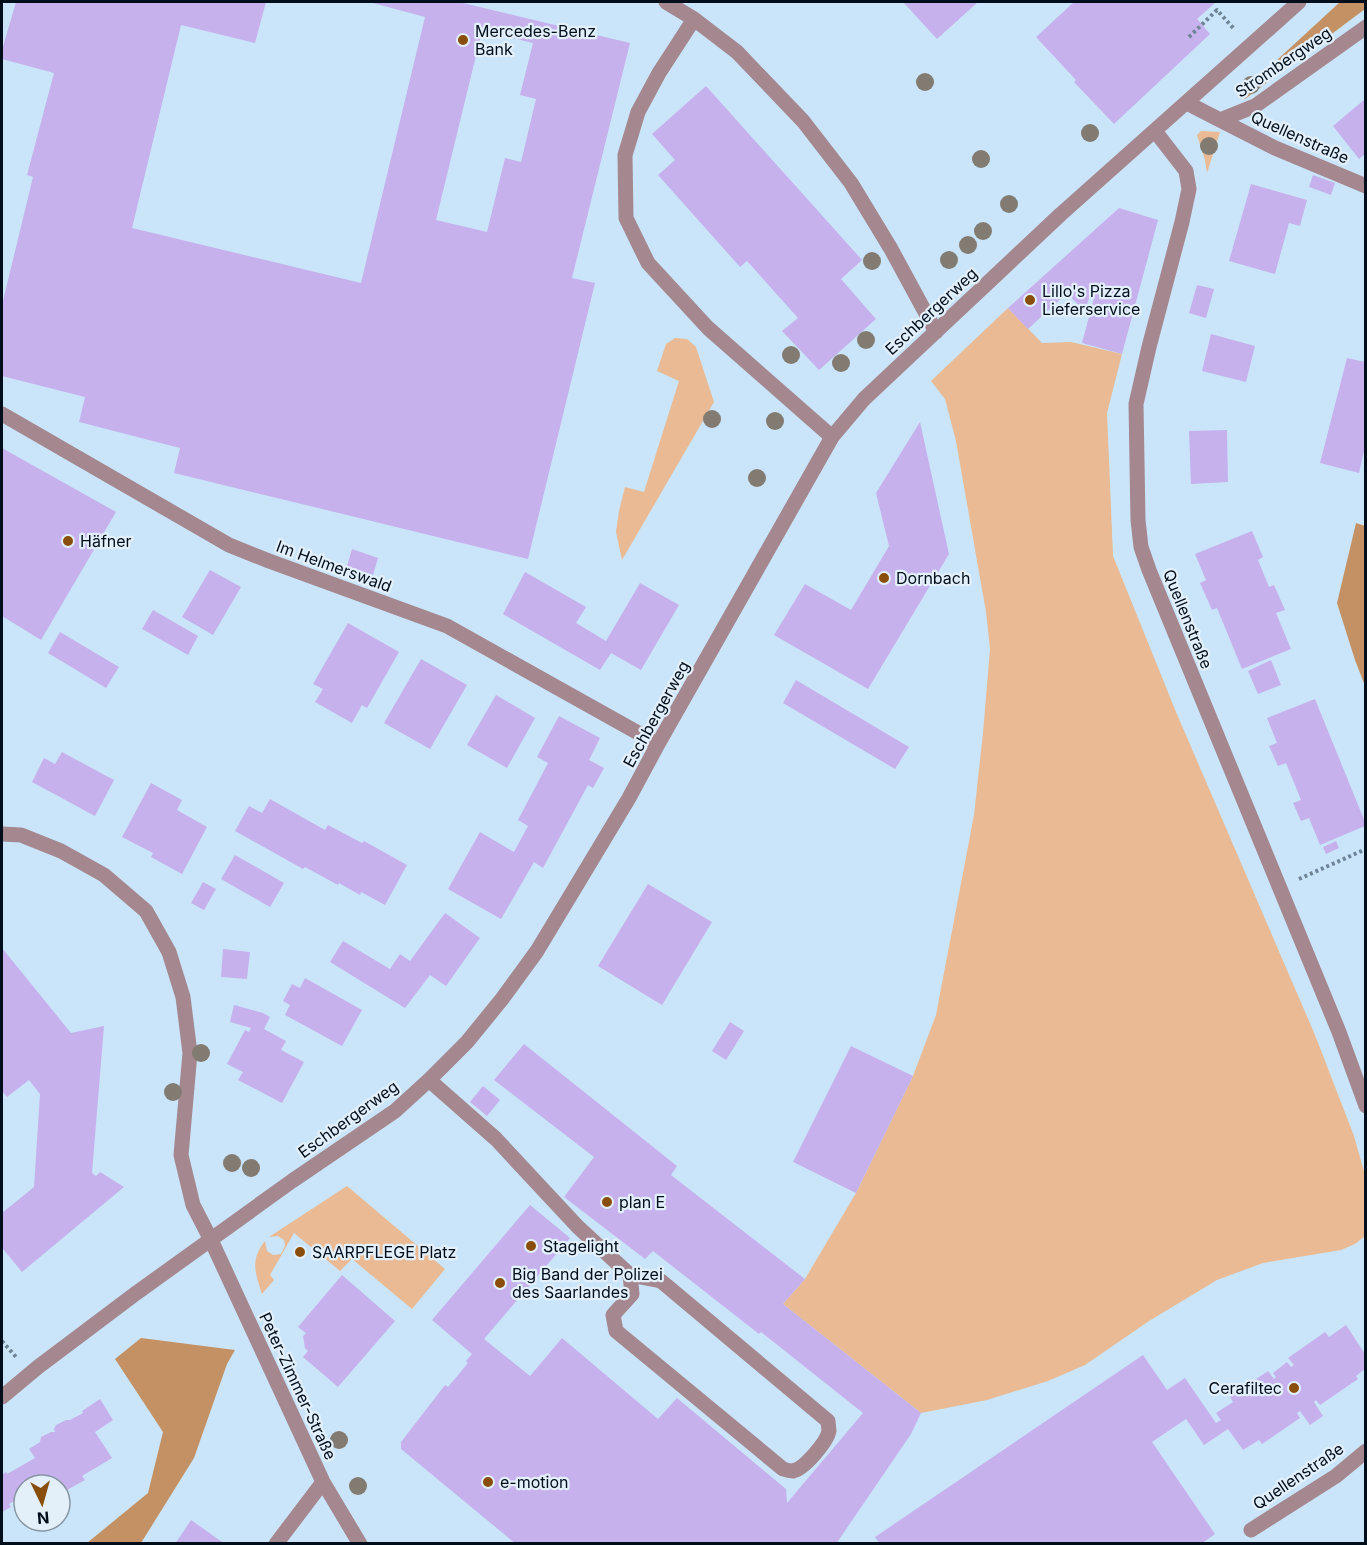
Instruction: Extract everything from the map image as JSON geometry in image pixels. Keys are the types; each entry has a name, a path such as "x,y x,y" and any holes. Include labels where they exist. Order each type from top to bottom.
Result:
{"street":[{"path":"666,2 694,19 737,52 803,121 851,183 891,249 936,332"},
{"name":"Eschbergerweg","path":"2,1397 135,1294 292,1181 395,1111 467,1042 537,951 629,798 832,437 864,399 1061,214 1299,2"},
{"path":"694,19 658,73 638,112 625,155 626,218 648,263 708,328 832,437"},
{"name":"Strombergweg","path":"1220,120 1255,106 1365,27"},
{"path":"1187,103 1220,120"},
{"name":"Quellenstraße","path":"1220,120 1275,148 1365,186"},
{"name":"Quellenstraße","path":"1155,131 1186,171 1189,189 1136,404 1138,520 1141,547 1339,1032 1365,1106"},
{"name":"Im Helmerswald","path":"2,414 230,545 447,626 658,744"},
{"name":"Peter-Zimmer-Straße","path":"2,834 21,835 61,851 104,875 146,910 169,952 183,997 190,1053 181,1155 193,1205 323,1482 356,1542"},
{"path":"429,1080 496,1139 578,1227 630,1275 662,1281 828,1421 829,1430 825,1439 810,1460 791,1471 783,1469 616,1331 613,1315 632,1294 630,1275"},
{"name":"Quellenstraße","path":"1251,1530 1335,1476 1365,1451"},
{"path":"276,1544 323,1482"}],"path":[{"path":"1190,37 1217,10"},
{"path":"1279,888 1365,849"},
{"path":"2,1341 9,1349"}],"shaded area":[{"path":"1340,2 1365,2 1365,9 1245,99 1240,94"},
{"path":"1201,131 1220,132 1207,173 1197,135"},
{"path":"1008,308 1042,343 1071,342 1122,354 1107,413 1113,556 1176,712 1315,1035 1354,1136 1365,1175 1365,1236 1355,1244 1341,1250 1263,1263 1217,1280 1149,1321 1085,1365 1048,1381 987,1400 921,1413 783,1304 805,1279 856,1193 913,1076 936,1015 974,815 990,649 986,612 956,441 945,399 931,381"},
{"path":"675,338 687,339 696,347 714,402 622,560 616,532 619,511 625,487 644,492 679,381 657,371 666,344"},
{"path":"1356,523 1365,526 1365,686 1337,603"},
{"path":"347,1186 445,1269 412,1309 352,1259 340,1271 294,1233 270,1275 274,1280 262,1294 255,1266 257,1254 265,1241 267,1251 273,1255 281,1254 285,1246 284,1240 278,1236 269,1237"},
{"path":"141,1338 235,1350 227,1364 194,1458 141,1543 87,1543 148,1493 163,1432 115,1359"}],"building":[{"path":"16,2 266,2 255,43 181,25 132,228 361,283 425,17 369,2 459,2 630,43 572,278 595,283 528,559 174,473 180,448 79,422 85,397 2,376 2,305 33,177 27,175 54,73 2,59 2,50","holes":["482,31 533,43 520,95 536,99 521,162 505,158 487,232 436,220"]},
{"path":"903,2 978,2 937,39"},
{"path":"1074,2 1216,2 1197,19 1210,34 1114,124 1036,37"},
{"path":"706,86 862,260 841,279 876,319 819,370 782,331 798,318 747,261 740,267 658,175 675,160 652,134"},
{"path":"1365,99 1365,154 1359,159 1333,126"},
{"path":"1313,175 1335,183 1331,195 1309,187"},
{"path":"1251,184 1307,200 1300,226 1289,223 1275,274 1229,261"},
{"path":"1119,208 1158,220 1122,354 1082,343 1094,298 1090,296 1086,307 1081,308 1067,293 1028,329 1008,308"},
{"path":"1197,285 1214,289 1206,318 1189,313"},
{"path":"1211,334 1255,346 1246,382 1202,371"},
{"path":"1347,358 1365,362 1365,447 1359,473 1320,463"},
{"path":"920,422 949,554 868,689 774,635 805,584 851,610 889,546 876,493"},
{"path":"1227,430 1228,482 1191,484 1189,431"},
{"path":"2,448 116,512 41,640 2,616"},
{"path":"1252,531 1263,557 1258,560 1269,587 1274,585 1285,610 1276,613 1291,649 1242,669 1217,608 1212,610 1200,583 1206,580 1195,554"},
{"path":"352,549 378,558 373,575 347,566"},
{"path":"210,570 241,587 213,635 182,617"},
{"path":"525,572 586,607 576,623 606,641 640,583 679,605 641,670 611,653 600,670 503,614"},
{"path":"153,610 198,636 188,655 142,629"},
{"path":"348,623 399,652 367,708 362,705 352,723 315,702 323,689 313,684"},
{"path":"60,632 119,667 106,688 48,653"},
{"path":"421,659 467,685 430,749 384,723"},
{"path":"1271,660 1281,685 1258,694 1248,671"},
{"path":"796,680 909,747 895,769 783,703"},
{"path":"496,695 535,718 507,768 467,745"},
{"path":"1315,699 1365,822 1365,826 1320,845 1309,818 1301,821 1293,803 1301,800 1286,763 1278,766 1269,746 1277,743 1267,718"},
{"path":"559,716 600,738 589,760 604,768 593,788 588,785 543,868 534,862 501,919 448,889 480,832 514,852 528,826 518,820 548,763 537,757"},
{"path":"62,752 114,780 95,816 32,782 44,758 55,764"},
{"path":"151,783 182,800 177,810 207,827 182,874 151,857 153,853 122,837"},
{"path":"270,799 325,830 328,825 362,843 364,841 407,865 385,905 361,892 360,895 339,883 338,885 305,867 303,869 235,831 249,806 262,813"},
{"path":"1336,841 1339,848 1326,854 1323,847"},
{"path":"235,855 284,883 270,907 221,879"},
{"path":"203,882 216,889 204,910 191,903"},
{"path":"648,884 712,922 662,1005 598,966"},
{"path":"445,913 480,938 446,986 430,975 405,1008 330,962 343,941 390,969 400,954 410,961"},
{"path":"2,948 71,1033 104,1026 92,1173 96,1176 100,1172 124,1187 22,1272 2,1250 2,1213 34,1187 40,1094 29,1080 7,1097 2,1091"},
{"path":"223,949 250,952 247,979 221,977"},
{"path":"305,978 362,1010 342,1046 285,1015 290,1005 283,1001 292,984 300,988"},
{"path":"234,1005 270,1017 264,1029 286,1041 281,1050 304,1062 282,1103 238,1080 243,1072 227,1064 245,1030 249,1032 251,1028 230,1022"},
{"path":"730,1022 744,1031 726,1060 712,1051"},
{"path":"524,1044 677,1166 671,1175 805,1279 783,1304 921,1413 911,1434 836,1544 516,1544 401,1449 401,1442 445,1385 448,1387 468,1363 466,1361 472,1354 432,1320 530,1205 570,1238 484,1339 530,1376 562,1338 658,1419 677,1398 786,1489 787,1503 863,1413 761,1332 759,1334 653,1251 645,1259 564,1197 594,1157 494,1080"},
{"path":"851,1046 913,1076 856,1193 793,1162"},
{"path":"483,1086 500,1100 487,1116 470,1102"},
{"path":"342,1275 395,1321 338,1387 303,1357 308,1351 305,1348 303,1336 306,1333 298,1327"},
{"path":"1346,1325 1365,1354 1365,1369 1356,1376 1358,1379 1320,1405 1316,1400 1314,1402 1323,1416 1310,1425 1300,1411 1297,1413 1300,1418 1262,1444 1259,1440 1243,1450 1228,1429 1204,1445 1186,1419 1152,1442 1215,1534 1201,1544 880,1544 875,1537 1143,1355 1167,1390 1185,1378 1216,1423 1221,1420 1216,1413 1233,1402 1230,1397 1268,1371 1274,1379 1276,1377 1273,1373 1287,1362 1291,1367 1294,1365 1288,1358 1325,1332 1329,1337"},
{"path":"100,1399 113,1420 95,1432 112,1458 82,1476 85,1480 72,1487 72,1473 12,1473 12,1502 9,1504 11,1507 2,1512 2,1475 35,1458 29,1449 40,1442 41,1437 55,1432 56,1425 83,1413 82,1411"},
{"path":"191,1520 225,1544 175,1544"}],"place":[{"name":"Mercedes-Benz Bank","path":"463,40"},
{"name":"Lillo's Pizza Lieferservice","path":"1030,300"},
{"name":"Häfner","path":"68,541"},
{"name":"Dornbach","path":"884,578"},
{"name":"plan E","path":"607,1202"},
{"name":"Stagelight","path":"531,1246"},
{"name":"SAARPFLEGE Platz","path":"300,1252"},
{"name":"Big Band der Polizei des Saarlandes","path":"500,1283"},
{"name":"Cerafiltec","path":"1294,1388"},
{"name":"e-motion","path":"488,1482"}]}
